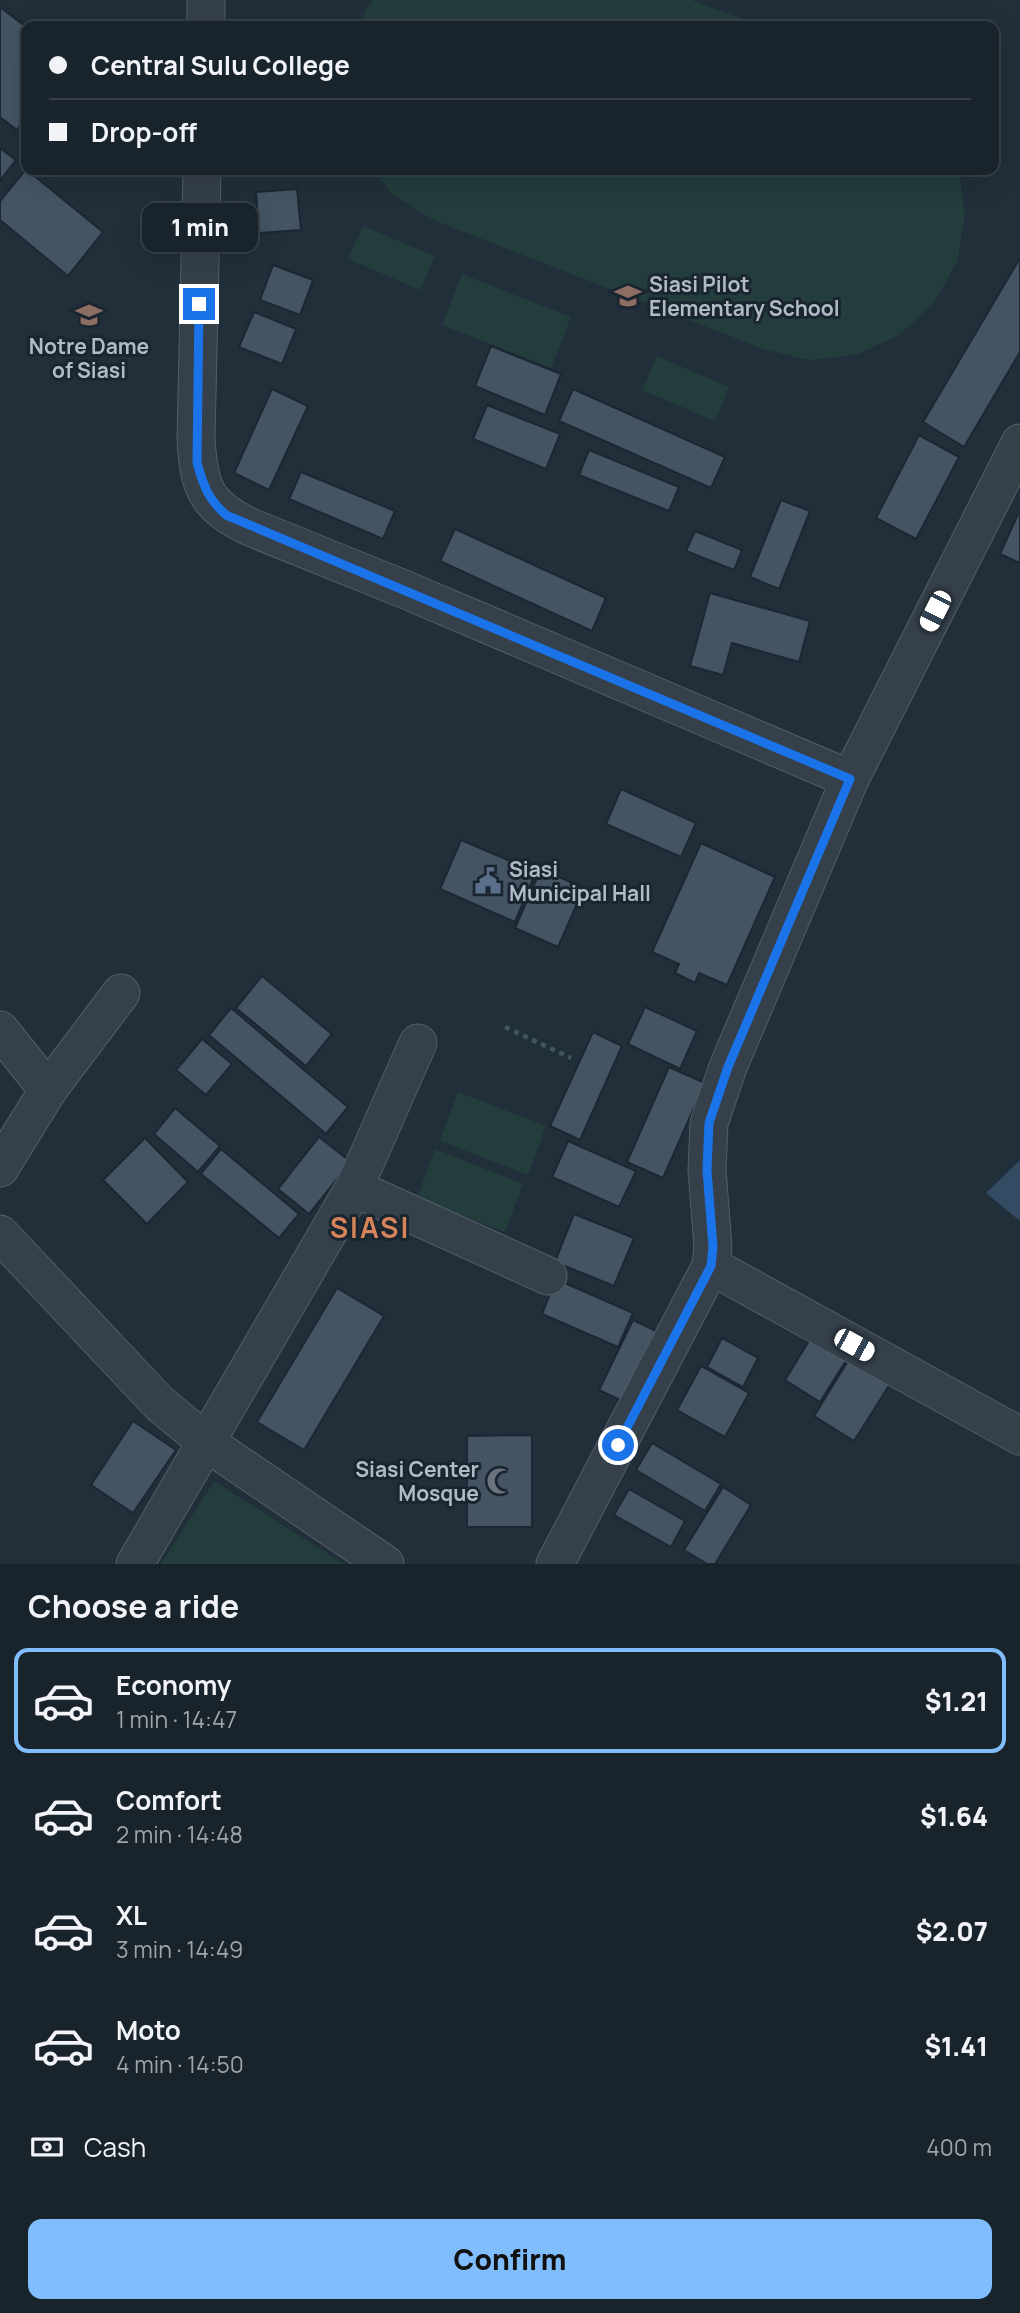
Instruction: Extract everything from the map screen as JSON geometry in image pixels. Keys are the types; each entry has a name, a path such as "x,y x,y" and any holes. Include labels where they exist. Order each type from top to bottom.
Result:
{"street":[{"path":"206,0 206,21"},
{"path":"202,175 196,439 197,463 212,502 226,515 250,527 406,590 850,779"},
{"path":"555,1564 711,1266 713,1247 707,1170 709,1123 728,1067 850,779 1020,443"},
{"path":"0,1168 47,1090 121,993"},
{"path":"0,1030 47,1090"},
{"path":"135,1564 354,1188 418,1043"},
{"path":"354,1188 548,1276"},
{"path":"0,1234 159,1403 207,1443 385,1564"},
{"path":"711,1266 1020,1436"}],"path":[{"path":"505,1027 571,1058"}],"green space":[{"path":"374,0 691,0 748,21 362,21 365,11"},
{"path":"377,175 960,175 965,215 957,262 934,303 899,335 856,355 809,360 763,349 431,219 392,194"},
{"path":"363,226 435,256 420,290 348,259"},
{"path":"462,274 571,317 551,368 442,325"},
{"path":"657,356 729,387 715,421 642,390"},
{"path":"458,1092 546,1126 528,1175 440,1141"},
{"path":"435,1149 523,1184 505,1232 417,1198"},
{"path":"214,1481 344,1564 161,1564"}],"water":[{"path":"1020,1161 1020,1221 986,1193"}],"building":[{"path":"0,7 21,23 21,125 17,130 0,117"},
{"path":"0,148 16,160 0,181"},
{"path":"21,175 33,175 103,232 68,276 0,220 0,201"},
{"path":"297,189 301,230 259,233 256,192"},
{"path":"1020,258 1020,352 964,447 923,422"},
{"path":"273,265 313,280 300,315 260,300"},
{"path":"254,312 296,329 282,364 239,347"},
{"path":"491,346 561,374 545,415 475,386"},
{"path":"272,389 308,406 269,490 234,473"},
{"path":"573,389 725,457 711,488 559,421"},
{"path":"487,405 560,434 546,469 473,439"},
{"path":"919,435 959,457 916,539 876,518"},
{"path":"589,450 679,487 669,511 579,475"},
{"path":"301,472 395,511 383,539 289,499"},
{"path":"781,500 810,511 779,589 750,577"},
{"path":"1020,514 1020,563 1000,554"},
{"path":"455,529 606,598 592,631 440,561"},
{"path":"695,531 742,550 734,570 686,551"},
{"path":"710,593 810,621 799,662 732,643 723,675 690,666"},
{"path":"621,789 696,823 681,857 606,824"},
{"name":"Siasi Municipal Hall","path":"461,840 536,872 515,922 440,889"},
{"path":"701,843 775,877 727,985 699,973 695,983 675,973 679,964 652,952"},
{"path":"541,869 584,888 558,947 515,928"},
{"path":"262,976 332,1034 306,1066 236,1008"},
{"path":"645,1007 697,1031 680,1069 628,1044"},
{"path":"231,1008 348,1107 326,1134 209,1035"},
{"path":"593,1032 622,1046 580,1140 550,1126"},
{"path":"202,1039 232,1064 206,1095 176,1070"},
{"path":"669,1067 705,1083 663,1178 627,1162"},
{"path":"175,1108 220,1146 198,1172 154,1134"},
{"path":"319,1137 351,1162 309,1214 278,1189"},
{"path":"145,1138 188,1182 147,1224 103,1180"},
{"path":"568,1141 636,1171 619,1207 552,1177"},
{"path":"221,1149 299,1214 279,1238 201,1174"},
{"path":"574,1214 634,1238 614,1286 555,1262"},
{"path":"556,1279 633,1313 618,1347 542,1314"},
{"path":"337,1288 384,1316 304,1450 257,1422"},
{"path":"633,1320 656,1331 622,1401 599,1390"},
{"path":"812,1336 847,1359 820,1402 785,1380"},
{"path":"722,1338 758,1358 743,1387 707,1367"},
{"path":"851,1356 892,1381 854,1441 814,1416"},
{"path":"701,1366 749,1393 725,1437 677,1410"},
{"path":"133,1421 176,1450 133,1513 91,1485"},
{"name":"Siasi Center Mosque","path":"532,1435 532,1527 467,1527 467,1436"},
{"path":"652,1443 721,1484 705,1511 636,1470"},
{"path":"723,1487 751,1505 715,1564 707,1564 684,1550"},
{"path":"629,1489 685,1521 671,1547 614,1515"}],"place":[{"name":"Siasi Pilot Elementary School","path":"628,296"},
{"name":"Notre Dame of Siasi","path":"89,315"},
{"name":"Siasi Municipal Hall","path":"488,881"},
{"name":"Siasi Center Mosque","path":"500,1481"}],"district":[{"name":"SIASI","path":"370,1227"}],"route":[{"path":"199,304 197,463 212,502 226,515 850,779 728,1067 709,1123 707,1170 713,1247 711,1266 618,1445"}]}
